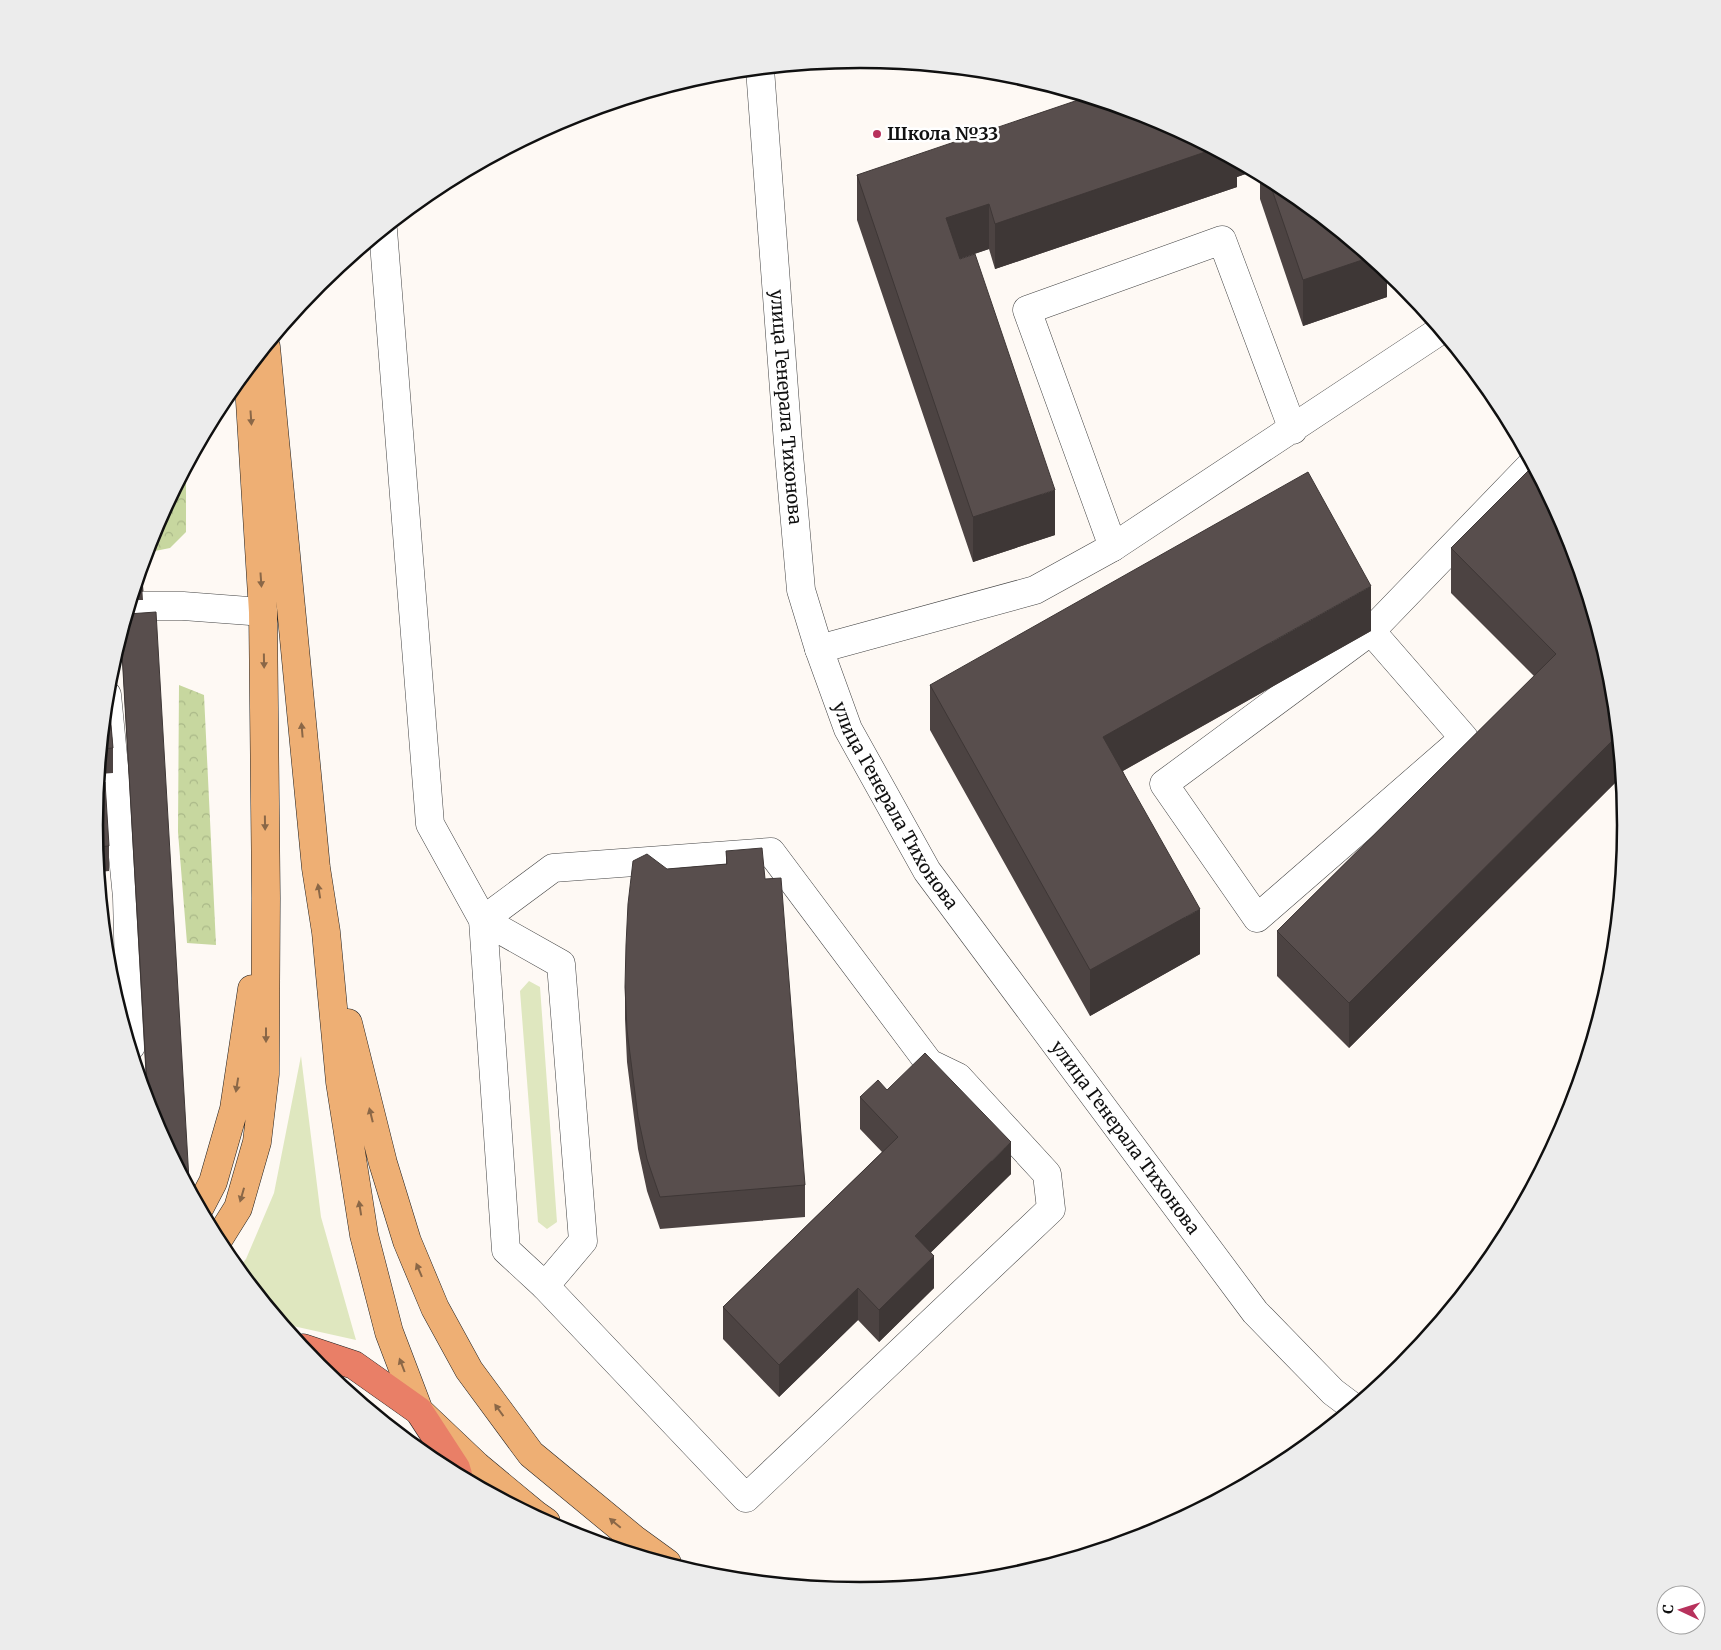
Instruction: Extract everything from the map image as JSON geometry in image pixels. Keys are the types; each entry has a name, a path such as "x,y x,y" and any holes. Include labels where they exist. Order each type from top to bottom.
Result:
{"highway":[{"path":"317,1353 354,1365 419,1411 453,1463"}],"main road":[{"path":"267,356 316,868 326,932 340,1082 364,1235 389,1332 419,1411 477,1466 519,1501"},
{"path":"223,1233 238,1208 257,1142 266,1074 263,612 249,380"},
{"path":"203,1202 213,1182 234,1108 266,898"},
{"path":"326,932 383,1163 407,1241 435,1308 470,1370 531,1454 655,1554"}],"street":[{"name":"улица Генерала Тихонова","path":"760,74 801,590 818,649 848,729 927,871 1254,1312 1333,1392 1349,1404"},
{"path":"384,237 430,824 483,920 506,1250 545,1286 746,1498 1052,1209 1047,1174 958,1077 929,1063 771,852 553,868 483,920"},
{"path":"1113,547 1027,310 1222,240 1292,430"},
{"path":"818,649 1035,590 1113,547 1436,333"},
{"path":"1372,631 1464,738 1257,918 1164,784 1372,631 1528,468"},
{"path":"136,606 183,606 263,612"},
{"path":"110,723 126,896 129,1022"},
{"path":"483,920 561,964 583,1241 545,1286"}],"green space":[{"path":"186,480 186,532 170,548 155,551"},
{"path":"179,685 204,695 216,945 187,943 178,832"},
{"path":"529,981 540,987 557,1222 547,1229 538,1222 520,991"},
{"path":"301,1056 321,1217 356,1340 293,1326 243,1262 274,1193"}],"building":[{"path":"1079,100 1150,125 1206,152 995,224 989,204 946,218 960,259 975,254 1055,490 973,517 857,175"},
{"path":"1272,189 1322,224 1364,259 1303,280"},
{"path":"1529,470 1560,535 1578,582 1592,629 1603,677 1613,740 1349,1003 1277,931 1556,654 1451,548"},
{"path":"1308,472 1371,586 1103,737 1200,909 1090,970 930,685"},
{"path":"156,612 189,1175 161,1115 147,1077 122,658 134,614"},
{"path":"110,718 113,748 107,749"},
{"path":"105,782 105,782 109,846 104,846"},
{"path":"762,848 765,879 781,878 805,1185 660,1197 647,1159 638,1117 627,1030 626,945 633,861 647,854 667,869 727,864 726,851"},
{"path":"925,1053 1011,1142 915,1236 934,1256 879,1310 858,1288 779,1365 723,1307 898,1137 860,1097 878,1080 887,1090"}],"place":[{"name":"Школа №33","path":"877,134"}]}
